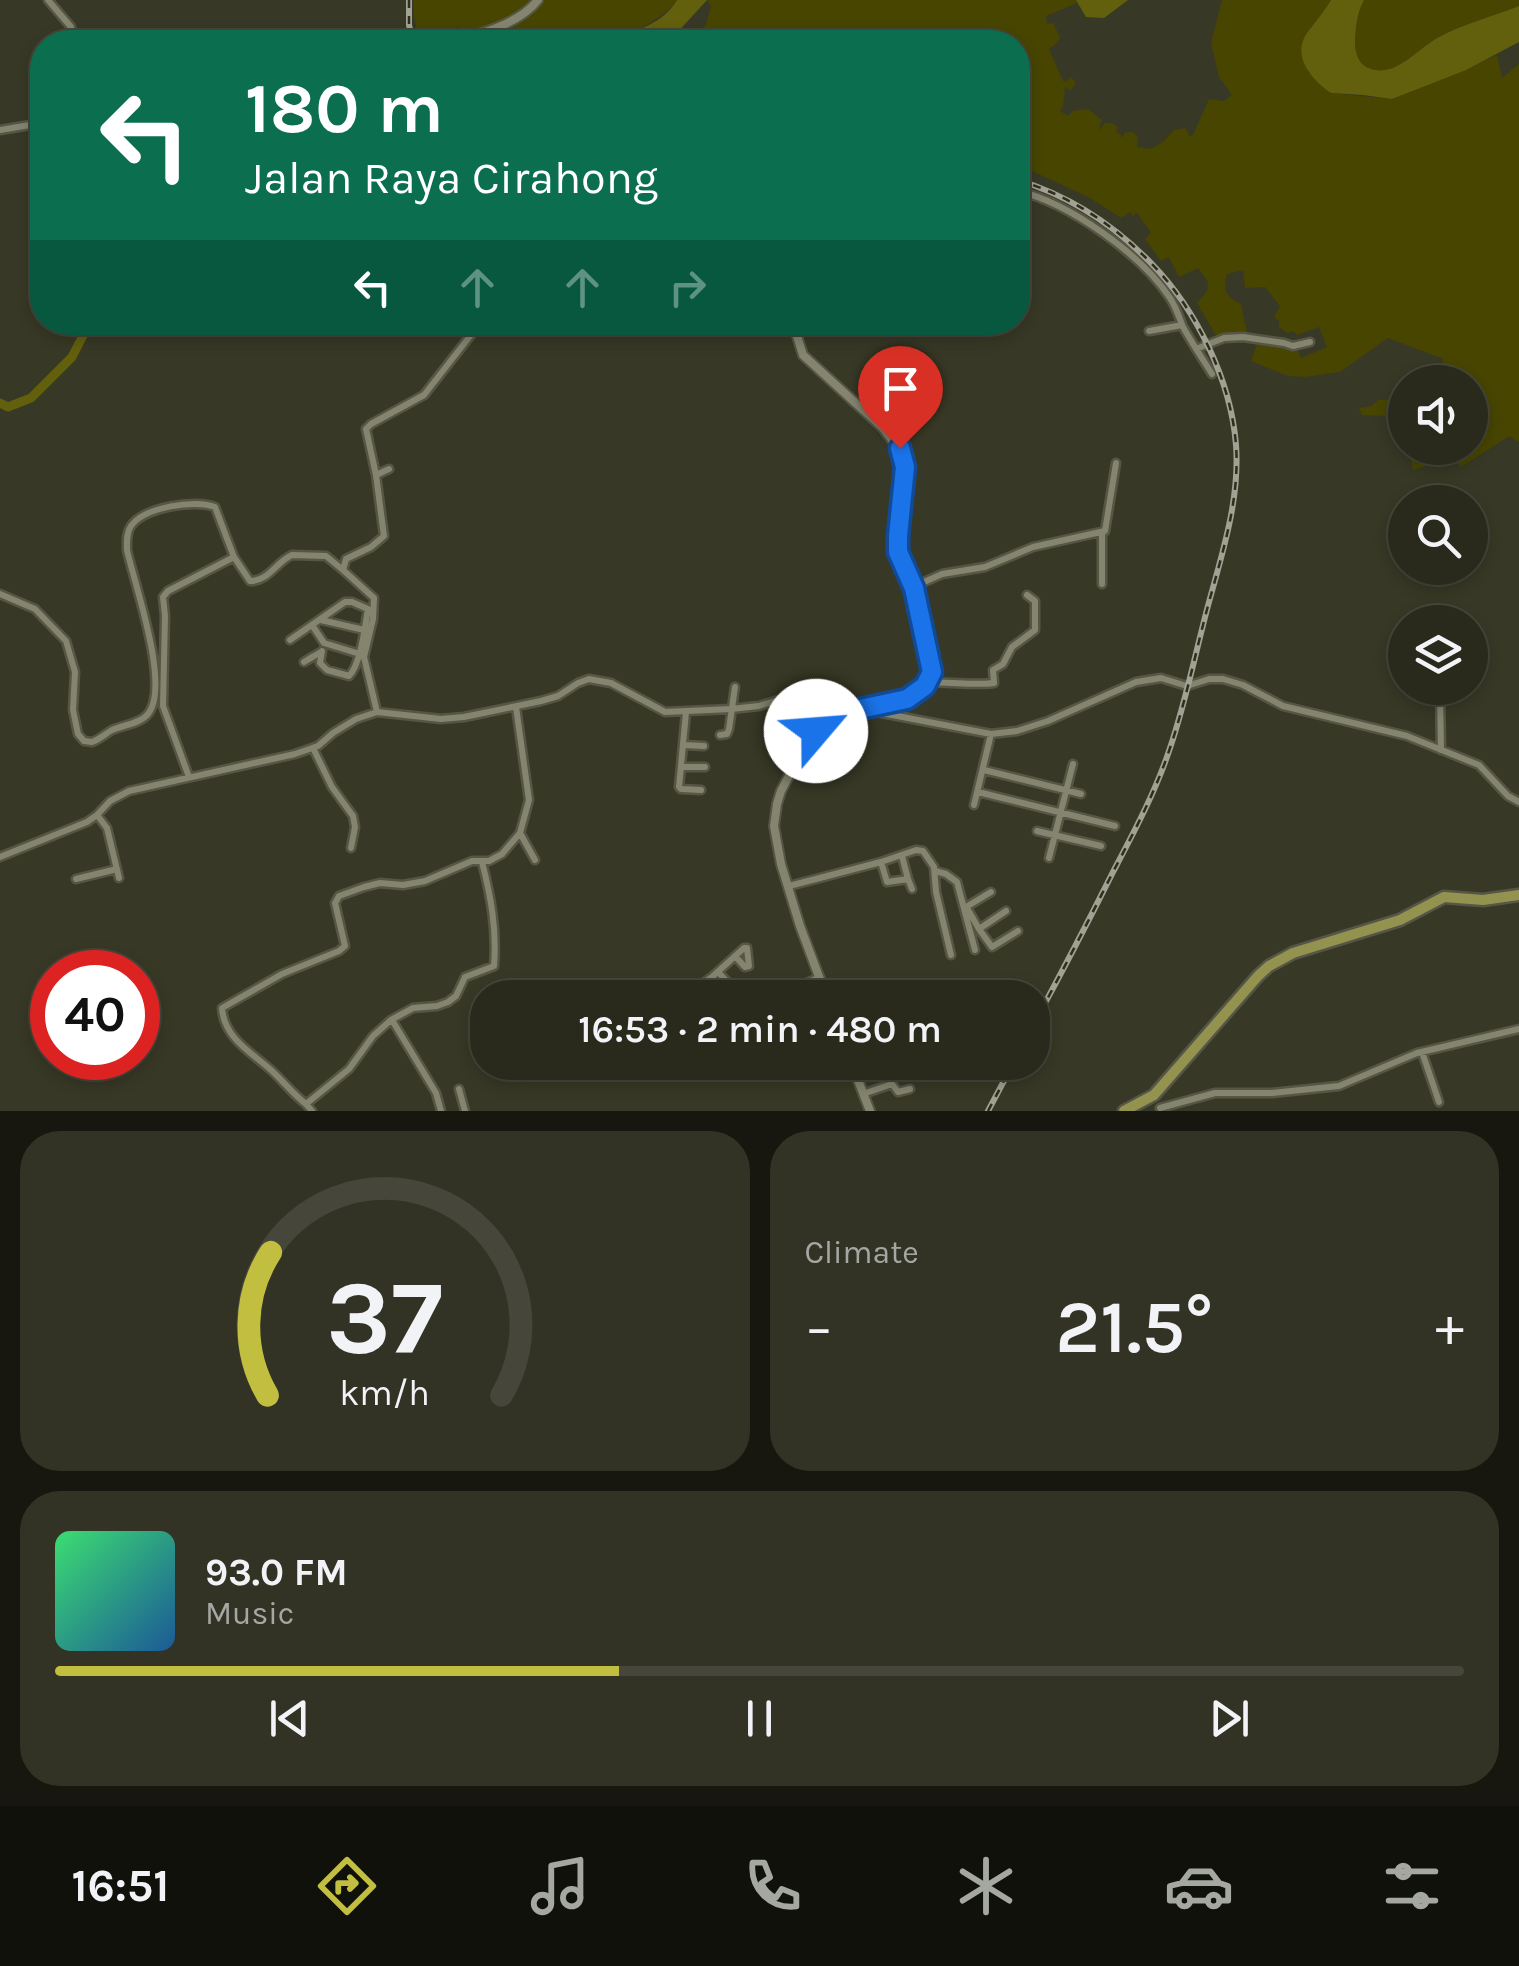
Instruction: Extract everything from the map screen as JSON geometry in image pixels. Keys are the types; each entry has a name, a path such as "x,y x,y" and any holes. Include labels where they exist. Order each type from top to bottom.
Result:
{"main road":[{"path":"1124,1111 1154,1095 1250,985 1293,953 1400,920 1444,897 1483,900 1519,895"}],"street":[{"path":"48,0 72,30"},
{"path":"487,30 509,22 538,0"},
{"path":"0,130 30,125"},
{"path":"1030,194 1080,218 1127,251 1167,294 1212,374"},
{"path":"1149,331 1182,325"},
{"path":"343,570 346,560 384,536 367,441 368,427 424,395 471,335"},
{"path":"796,335 803,356 883,428 902,453 905,467 898,544 914,588 932,667 921,690 907,699 860,709 833,719 816,731 781,791 774,815 781,864 820,978 815,980"},
{"path":"1196,348 1224,338 1243,337 1293,346 1310,342"},
{"path":"1102,584 1102,533 1116,463"},
{"path":"376,475 389,468"},
{"path":"189,777 158,704 152,648 127,550 131,526 153,512 193,502 216,507 234,557 253,582 266,577 287,557 326,556 374,598 372,619 354,671 349,676 324,668 320,663 322,651"},
{"path":"914,588 942,574 985,567 1033,548 1102,533"},
{"path":"0,594 35,610 66,641 75,672 73,710 78,734 84,741 96,741 143,719 158,704 163,597 234,557"},
{"path":"926,683 994,683 993,670 1004,663 1012,647 1036,628 1035,601 1027,596"},
{"path":"290,640 342,603 352,602 368,609 361,655 377,712"},
{"path":"320,619 364,630"},
{"path":"312,625 330,646 361,655"},
{"path":"312,657 304,662 330,646"},
{"path":"860,709 991,734 1048,722 1136,682 1160,678 1187,686 1209,679 1223,680 1243,684 1283,706 1407,736 1479,765 1508,796 1519,802"},
{"path":"0,856 97,816 118,795 313,748 342,726 377,712 452,718 558,696 590,679 612,683 657,710 731,709 788,700 800,708 816,731"},
{"path":"720,736 728,732 735,687"},
{"path":"1440,705 1441,750"},
{"path":"482,862 495,929 494,966 465,977 456,996 448,1002 413,1008 392,1020 309,1108 236,1040 222,1014 224,1005 345,946 335,903 340,896 380,883 403,885 425,881 472,861 496,858 520,833 529,800 516,706"},
{"path":"686,712 680,788 702,790"},
{"path":"974,805 991,734"},
{"path":"685,744 704,746"},
{"path":"313,748 332,787 353,816 351,848"},
{"path":"1049,858 1073,764"},
{"path":"682,767 705,768"},
{"path":"984,770 1080,794"},
{"path":"978,792 1115,826"},
{"path":"76,880 118,873 107,828 97,816"},
{"path":"1037,831 1101,846"},
{"path":"520,833 535,860"},
{"path":"789,886 923,850 935,870 936,892 951,955"},
{"path":"902,855 912,889"},
{"path":"882,862 887,882 908,878"},
{"path":"935,870 957,882 976,950"},
{"path":"966,907 991,892"},
{"path":"966,907 992,947 1018,931"},
{"path":"979,929 1006,911"},
{"path":"708,980 735,956"},
{"path":"718,972 725,980"},
{"path":"392,1020 436,1094 441,1111"},
{"path":"1154,1095 1161,1109 1215,1093 1272,1093 1339,1086 1422,1052 1519,1029"},
{"path":"1422,1052 1439,1102"},
{"path":"858,1080 870,1111"},
{"path":"863,1094 892,1084 898,1092 910,1089"},
{"path":"459,1090 465,1111"}],"shaded area":[{"path":"413,0 536,0 507,20 482,30 417,30"},
{"path":"541,0 677,0 637,30 491,30"},
{"path":"677,0 707,0 680,30 637,30 653,23"},
{"path":"707,0 1076,0 1077,3 1046,16 1047,24 1053,23 1060,37 1049,49 1063,81 1070,77 1076,82 1071,90 1065,87 1060,111 1068,116 1073,111 1088,109 1102,120 1098,131 1105,123 1112,123 1118,127 1116,132 1121,138 1132,132 1138,137 1137,147 1150,149 1174,130 1185,128 1193,135 1209,99 1224,101 1232,95 1219,77 1211,43 1222,0 1331,0 1305,36 1308,72 1331,93 1392,99 1497,55 1502,78 1519,64 1519,442 1509,436 1488,450 1488,365 1442,365 1443,359 1388,338 1340,372 1288,376 1251,361 1257,344 1266,342 1297,348 1301,358 1327,347 1319,327 1297,335 1279,327 1274,317 1280,306 1265,287 1245,288 1243,270 1227,274 1225,289 1228,296 1241,304 1247,333 1217,337 1197,303 1207,291 1208,282 1198,268 1179,277 1169,257 1161,261 1145,239 1151,233 1137,213 1133,216 1130,212 1121,218 1090,198 1030,170 1030,30 702,30 711,6"},
{"path":"1076,0 1128,0 1104,18 1086,17"},
{"path":"1331,0 1364,0 1355,45 1359,60 1371,69 1390,69 1439,37 1519,6 1519,42 1466,70 1392,99 1331,93 1306,67 1301,50 1307,33"},
{"path":"1364,0 1519,0 1519,6 1449,32 1398,65 1381,70 1364,66 1356,53 1356,27"},
{"path":"1378,400 1388,400 1388,419 1362,415 1359,408 1372,406"}],"waterway":[{"path":"0,403 8,407 31,398 72,357 83,335"}],"railway":[{"path":"409,0 410,30"},
{"path":"1030,185 1073,203 1106,224 1151,263 1183,302 1219,371 1233,420 1237,465 1225,544 1164,764 1137,827 1050,993"},
{"path":"988,1111 1004,1080"}],"route":[{"path":"816,731 846,712 916,695 932,672 914,588 898,552 905,467 900,448"}]}
